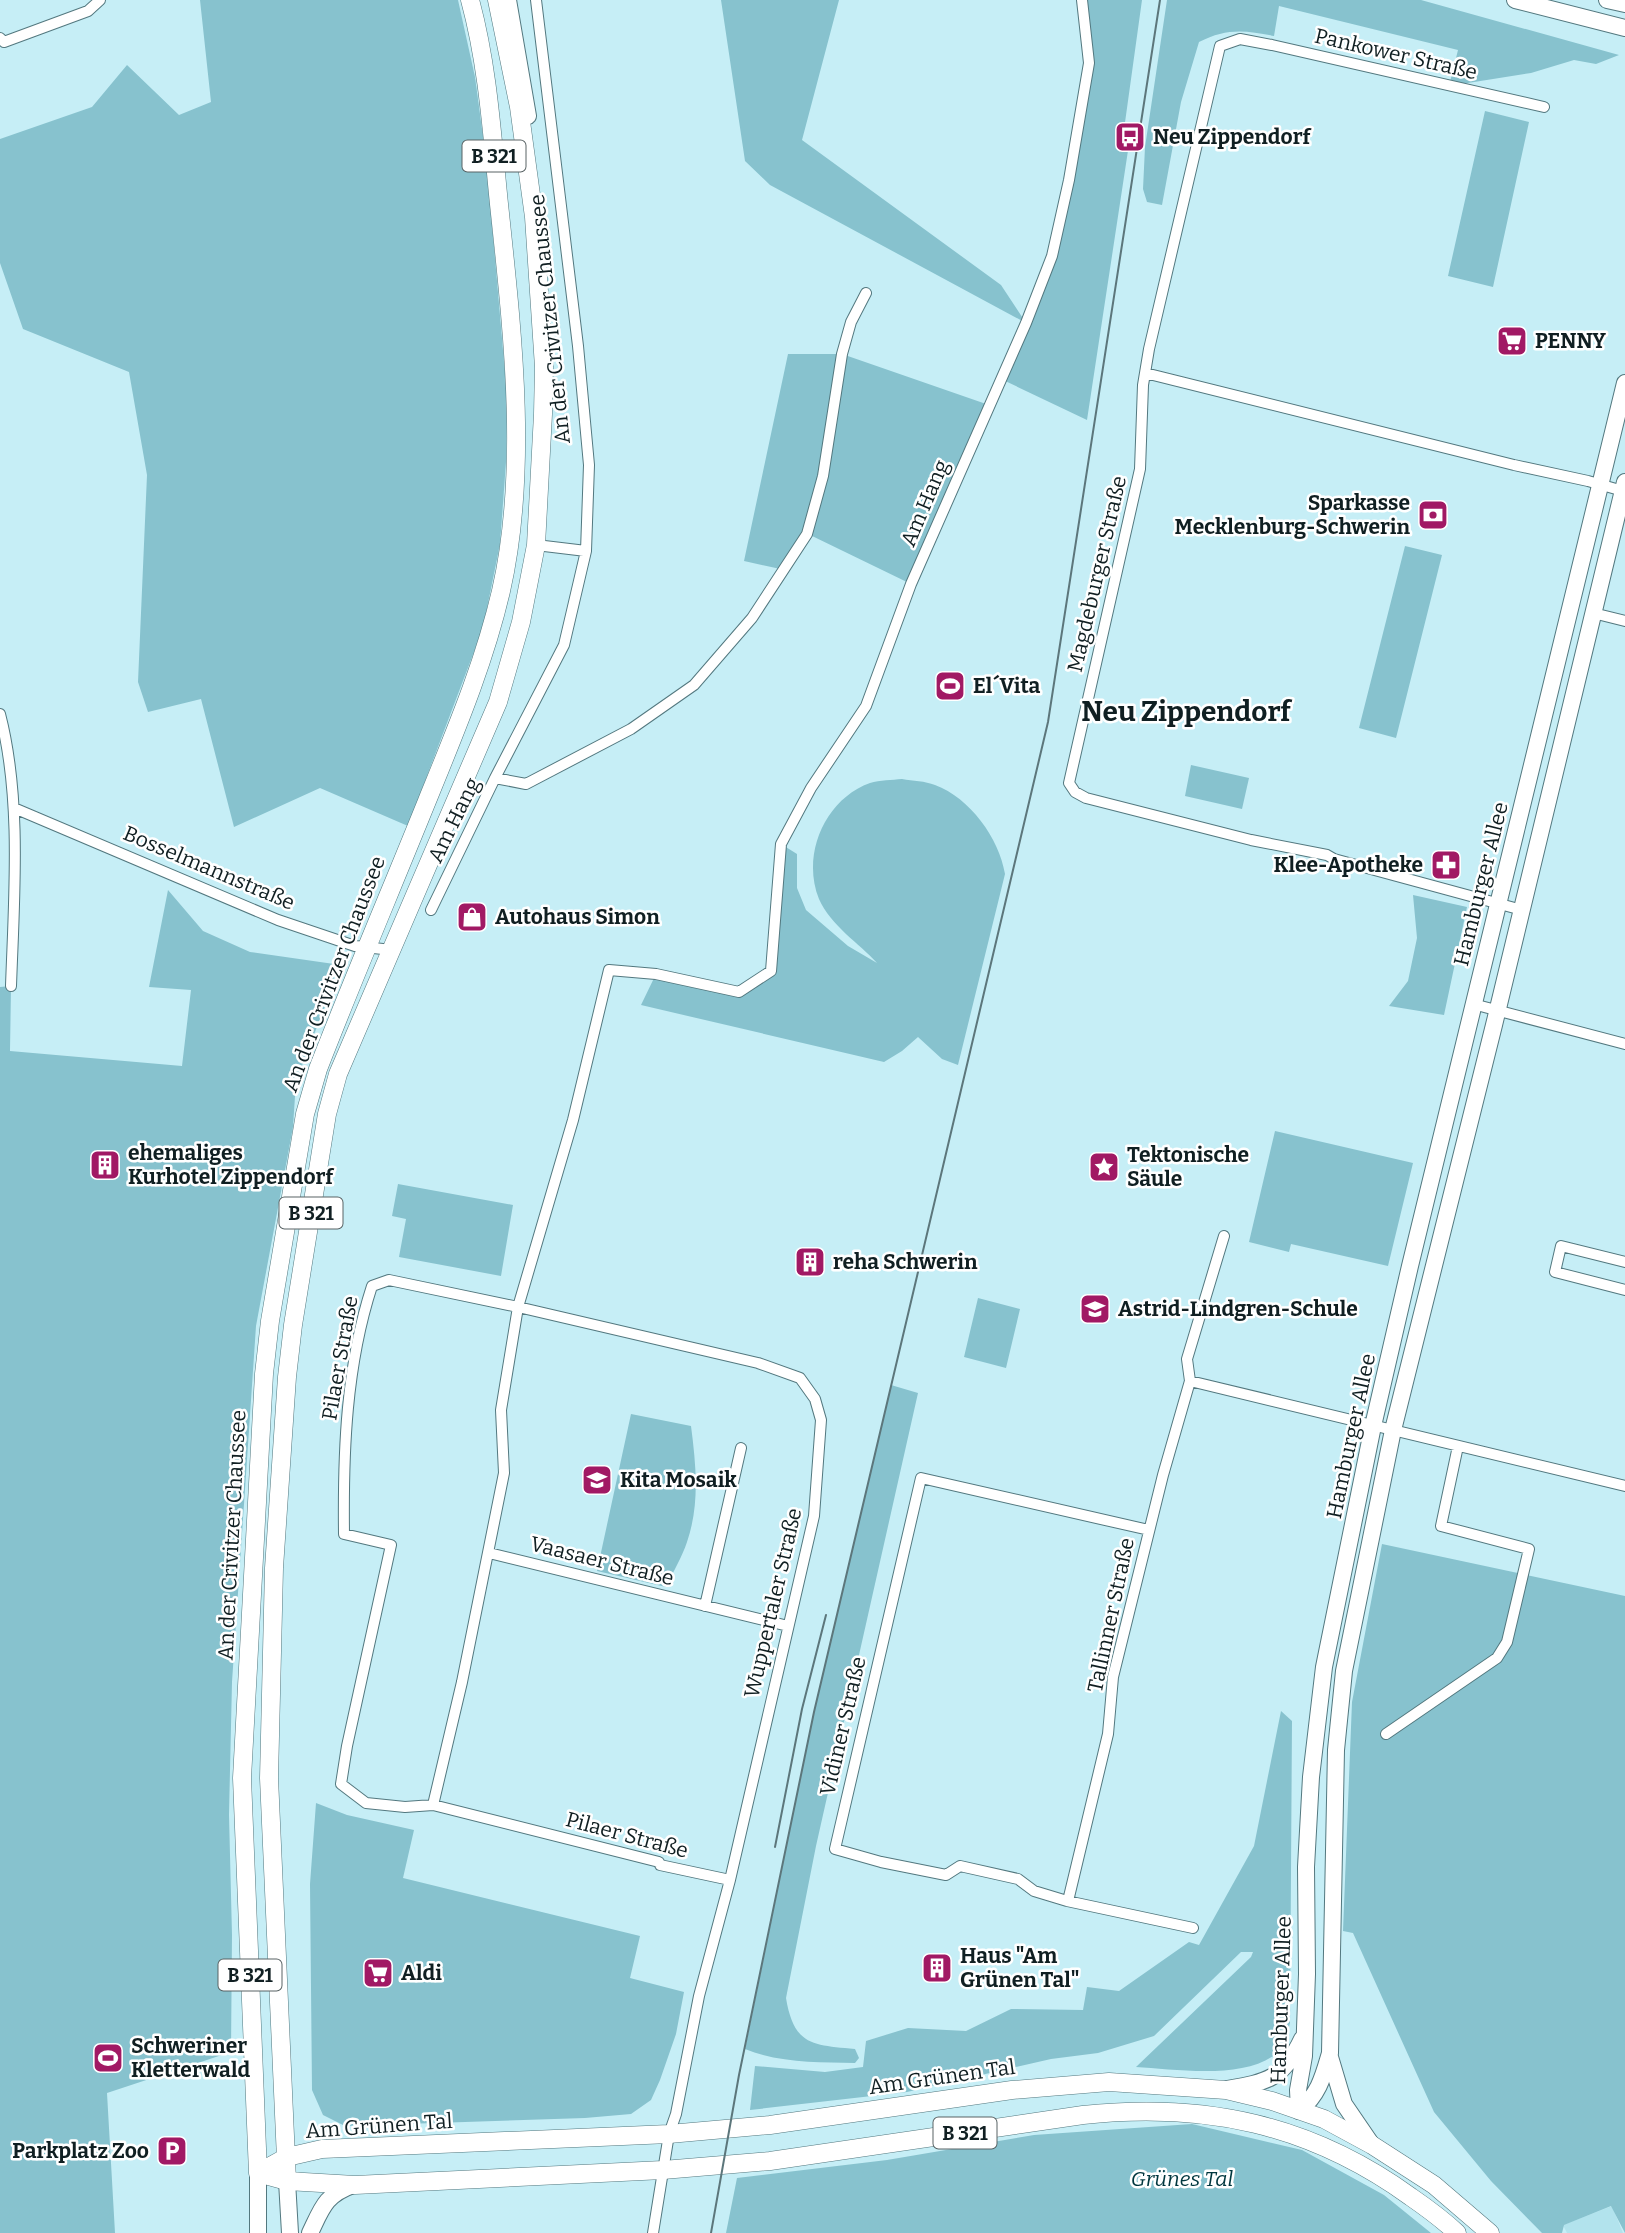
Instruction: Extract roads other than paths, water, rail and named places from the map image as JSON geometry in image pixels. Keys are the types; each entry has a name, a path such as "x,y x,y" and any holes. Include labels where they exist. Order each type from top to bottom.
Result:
{"main road":[{"name":"An der Crivitzer Chaussee","path":"258,2173 242,1778 264,1374 270,1321 305,1114 318,1069 476,677 496,610 509,547 515,395 510,313 485,73 470,0"},
{"name":"An der Crivitzer Chaussee","path":"288,2181 269,1778 274,1568 293,1325 327,1114 338,1074 498,702 521,622 536,545 541,481 544,367 534,217 519,107 497,0"},
{"name":"Am Grünen Tal","path":"258,2173 287,2157 322,2149 669,2134 770,2125 1012,2090 1095,2083 1226,2090 1324,2119 1372,2145 1434,2185 1490,2233"},
{"name":"B 321","path":"258,2173 288,2181 355,2185 663,2170 770,2161 1128,2110 1219,2116 1267,2125 1324,2146 1385,2178 1457,2233"},
{"path":"1267,2125 1287,2119 1300,2110 1324,2146"}],"street":[{"path":"1,41 88,11 100,0"},
{"name":"B 321","path":"508,0 530,128 534,169 534,217"},
{"name":"An der Crivitzer Chaussee","path":"495,778 564,645 586,551 589,465 581,373 536,0"},
{"name":"Am Hang","path":"518,1307 573,1120 609,970 656,974 739,992 771,971 781,844 811,788 866,706 911,584 1026,323 1052,256 1069,180 1089,63 1082,0"},
{"path":"1515,0 1625,28"},
{"path":"1608,0 1625,4"},
{"name":"Pankower Straße","path":"1240,39 1544,107"},
{"name":"Magdeburger Straße","path":"1240,39 1220,46 1145,373 1140,469 1069,783 1075,792 1086,798 1251,840 1327,855 1499,903"},
{"name":"Am Hang","path":"431,911 495,778 526,784 631,729 694,685 752,618 807,534 823,476 842,354 851,322 866,293"},
{"path":"1145,373 1601,485 1624,487"},
{"name":"Hamburger Allee","path":"1300,2110 1298,2090 1304,2056 1307,1974 1306,1867 1311,1777 1324,1667 1373,1426 1625,383"},
{"name":"Hamburger Allee","path":"1300,2110 1312,2100 1322,2084 1330,2053 1336,1750 1344,1671 1393,1430 1498,1011 1624,487"},
{"path":"536,545 586,551"},
{"path":"1593,613 1625,621"},
{"path":"0,714 8,746 14,808 6,962 11,986"},
{"name":"Bosselmannstraße","path":"14,808 278,920 355,946 392,950"},
{"path":"1499,903 1522,910"},
{"path":"1473,1004 1625,1044"},
{"name":"Tallinner Straße","path":"1069,1901 1108,1734 1113,1677 1149,1530 1190,1381 1188,1359 1224,1236"},
{"path":"1625,1262 1561,1245 1555,1272 1625,1290"},
{"name":"Pilaer Straße","path":"518,1307 389,1280 372,1286 361,1319 347,1411 344,1534 391,1545 341,1784 366,1802 405,1807 433,1805 659,1862 660,1865 730,1880"},
{"path":"433,1805 462,1682 504,1473 501,1410 518,1307"},
{"name":"Wuppertaler Straße","path":"518,1307 758,1363 800,1378 814,1399 821,1420 814,1517 730,1880 699,1996 676,2114 669,2134 653,2233"},
{"path":"1190,1381 1625,1486"},
{"path":"1386,1734 1497,1658 1507,1642 1529,1549 1441,1525 1458,1446"},
{"path":"705,1606 741,1448"},
{"name":"Vidiner Straße","path":"1149,1530 921,1478 835,1849 881,1862 946,1875 960,1867 1018,1879 1034,1891 1069,1901 1193,1928"},
{"name":"Vaasaer Straße","path":"489,1553 788,1626"},
{"path":"1226,2090 1280,2073 1290,2063 1304,2034"},
{"path":"1330,2053 1344,2104 1372,2145"},
{"name":"An der Crivitzer Chaussee","path":"258,2173 258,2233"},
{"name":"An der Crivitzer Chaussee","path":"288,2181 290,2233"},
{"path":"310,2233 327,2199 333,2193 355,2185"}],"tram line":[{"path":"711,2233 739,2075 814,1712 1048,722 1160,0"},
{"path":"775,1847 802,1709 826,1615"}],"place":[{"name":"Neu Zippendorf","path":"1130,137"},
{"name":"PENNY","path":"1512,341"},
{"name":"Sparkasse Mecklenburg-Schwerin","path":"1433,515"},
{"name":"El´Vita","path":"950,686"},
{"name":"Klee-Apotheke","path":"1446,865"},
{"name":"Autohaus Simon","path":"472,917"},
{"name":"ehemaliges Kurhotel Zippendorf","path":"105,1165"},
{"name":"Tektonische Säule","path":"1104,1167"},
{"name":"reha Schwerin","path":"810,1262"},
{"name":"Astrid-Lindgren-Schule","path":"1095,1309"},
{"name":"Kita Mosaik","path":"597,1480"},
{"name":"Haus \"Am Grünen Tal\"","path":"937,1968"},
{"name":"Aldi","path":"378,1973"},
{"name":"Schweriner Kletterwald","path":"108,2058"},
{"name":"Parkplatz Zoo","path":"172,2151"}],"district":[{"name":"Neu Zippendorf","path":"1186,711"}],"park label":[{"name":"Grünes Tal","path":"1182,2179"}]}
